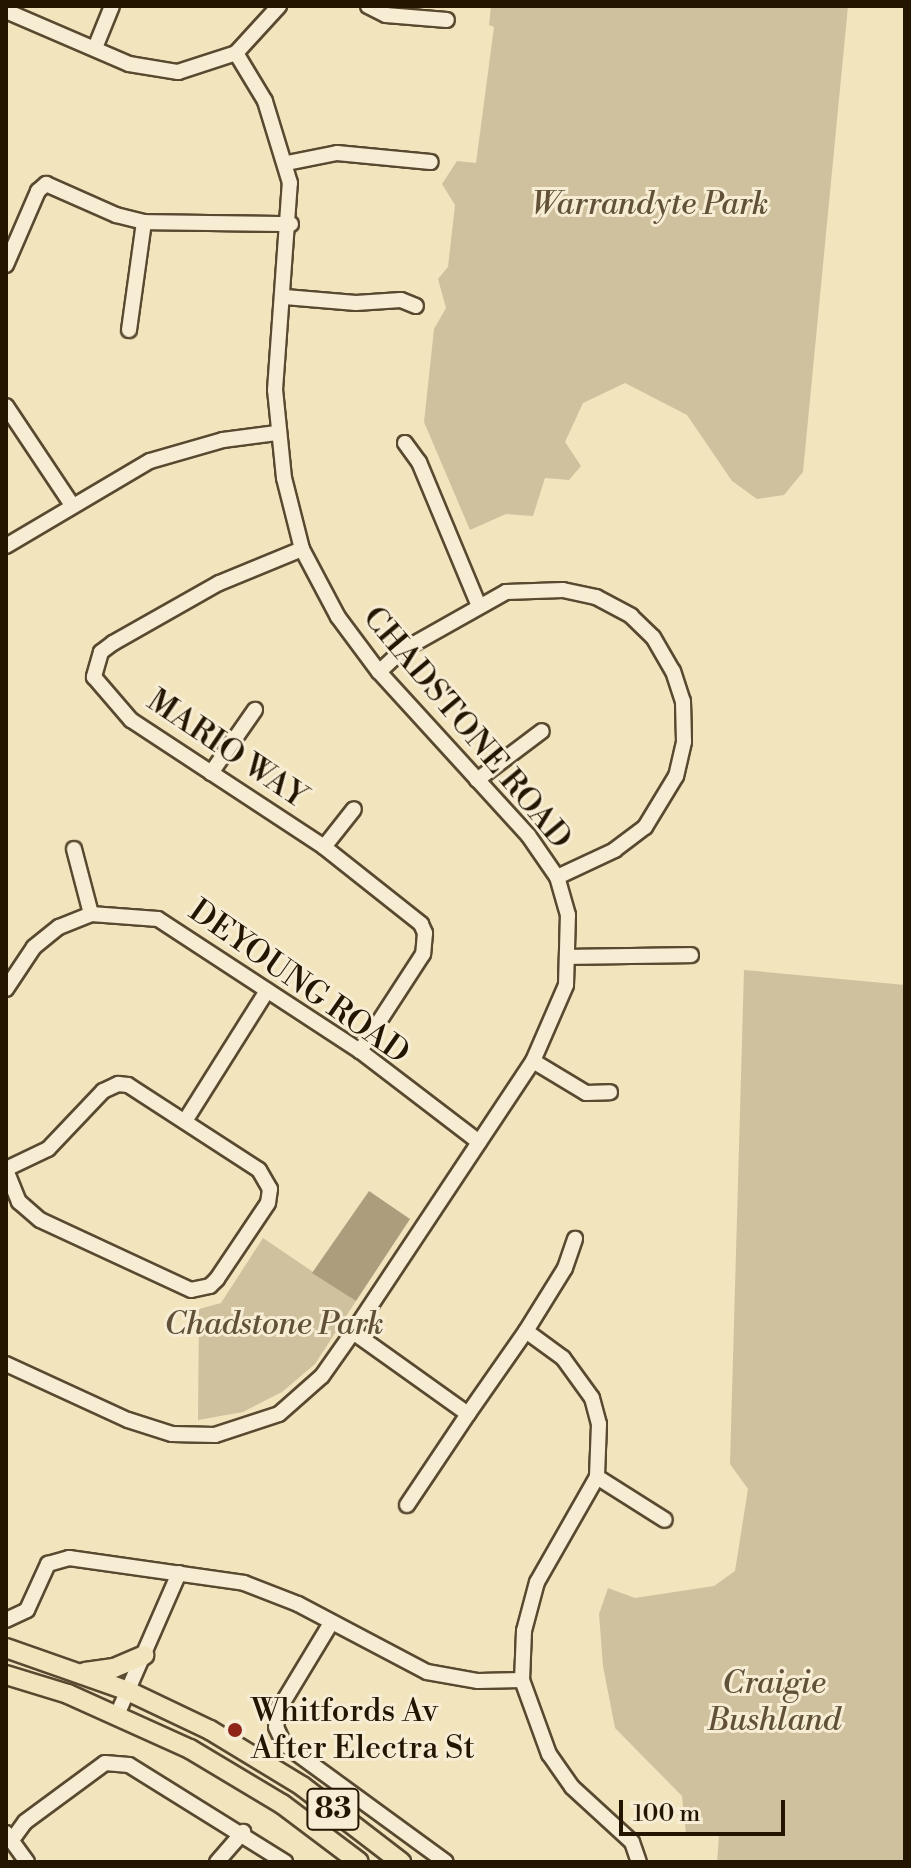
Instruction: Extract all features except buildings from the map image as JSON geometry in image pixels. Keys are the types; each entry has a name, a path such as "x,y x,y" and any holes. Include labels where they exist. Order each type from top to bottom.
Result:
{"main road":[{"name":"83","path":"6,1648 128,1691 252,1754 401,1862"},
{"path":"82,1673 114,1668 144,1655"},
{"name":"83","path":"6,1675 117,1715 233,1773 359,1862"}],"street":[{"path":"95,48 112,6"},
{"path":"6,11 129,64 178,72 236,53 279,6"},
{"path":"368,6 386,15 447,20"},
{"name":"CHADSTONE ROAD","path":"6,1364 149,1429 215,1435 260,1423 302,1398 353,1332 533,1061 558,1014 570,957 568,915 557,877 528,835 379,672 338,617 302,549 277,433 276,375 291,224 287,163 265,101 236,53"},
{"path":"287,163 337,153 431,162"},
{"path":"6,265 38,191 46,184 116,215 144,222 291,224"},
{"path":"129,330 144,222"},
{"path":"285,297 356,303 401,300 416,306"},
{"path":"6,406 72,505"},
{"path":"6,546 72,505 171,453 277,433"},
{"path":"405,443 419,462 478,604"},
{"name":"MARIO WAY","path":"302,549 160,614 101,652 94,665 99,689 112,704 324,847 425,933 423,954 360,1051"},
{"path":"379,672 403,650 478,604 506,592 533,590 596,597 631,616 653,637 673,671 683,701 684,742 664,802 645,827 615,850 557,877"},
{"path":"211,773 255,710"},
{"path":"477,780 542,731"},
{"path":"324,847 354,809"},
{"path":"74,849 91,914"},
{"name":"DEYOUNG ROAD","path":"6,989 34,947 59,927 91,914 158,919 360,1051 479,1142"},
{"path":"570,957 691,955"},
{"path":"185,1121 267,991"},
{"path":"533,1061 586,1093 610,1092"},
{"path":"111,1085 128,1085 259,1170 270,1189 268,1203 217,1279 201,1290 179,1286 40,1220 19,1202 6,1169 48,1149 111,1085"},
{"path":"407,1505 526,1331 565,1268 575,1239"},
{"path":"526,1331 563,1358 592,1398 599,1424 597,1477 537,1582 524,1631 522,1680 549,1754 572,1787 632,1842 639,1862"},
{"path":"353,1332 468,1414"},
{"path":"597,1477 665,1520"},
{"path":"6,1620 27,1610 42,1572 56,1559 179,1573 244,1583 427,1672 478,1681 522,1680"},
{"path":"117,1715 179,1573"},
{"path":"331,1623 279,1709 276,1727 284,1744 446,1862"},
{"path":"27,1862 9,1837 105,1763 129,1765 243,1832 285,1862"},
{"path":"217,1862 243,1832"}],"green space":[{"name":"Warrandyte Park","path":"491,6 848,6 803,472 784,495 757,499 732,481 687,415 625,383 583,403 565,442 581,466 569,480 545,478 533,516 506,514 470,530 424,422 434,329 446,308 438,279 448,267 455,205 442,184 457,161 476,163 494,27 489,25"},
{"name":"Craigie Bushland","path":"744,970 905,985 905,1862 717,1862 719,1836 686,1834 682,1796 615,1728 603,1666 599,1614 608,1588 635,1598 714,1586 735,1571 748,1489 730,1464"},
{"name":"Chadstone Park","path":"263,1238 356,1301 315,1364 282,1392 243,1412 198,1420 199,1309 221,1303"}],"shaded area":[{"path":"369,1191 410,1219 356,1301 312,1273"}],"place":[{"name":"Whitfords Av After Electra St","path":"235,1730"}]}
